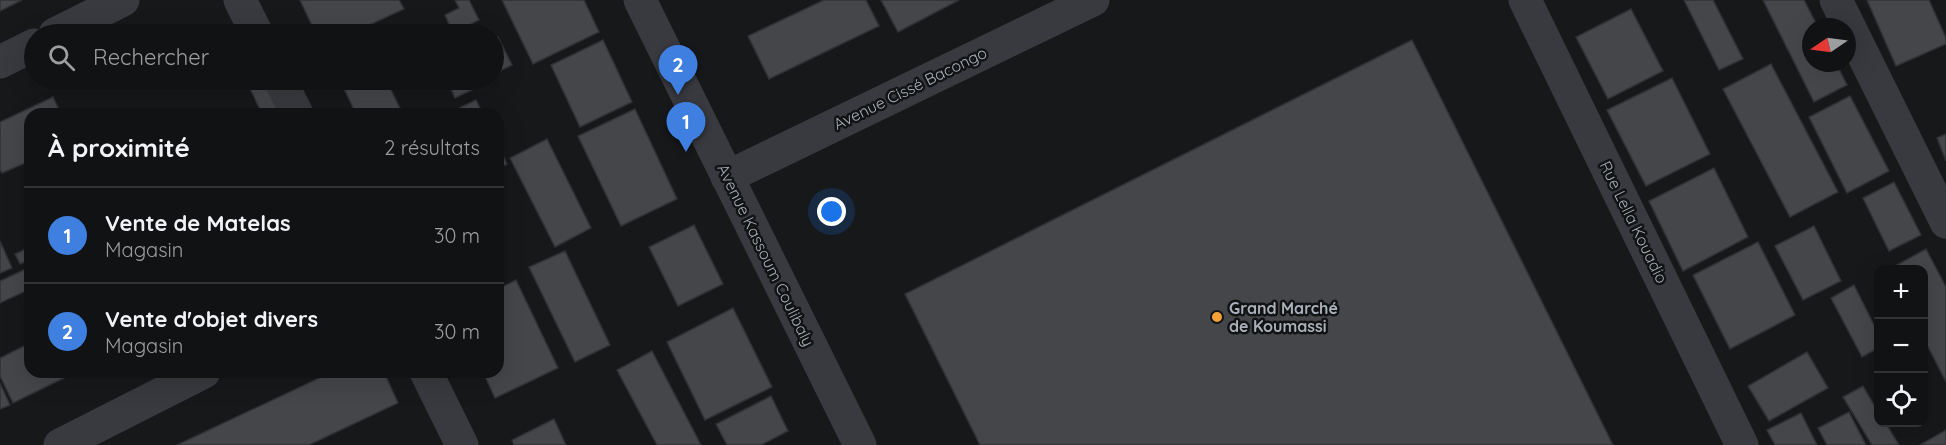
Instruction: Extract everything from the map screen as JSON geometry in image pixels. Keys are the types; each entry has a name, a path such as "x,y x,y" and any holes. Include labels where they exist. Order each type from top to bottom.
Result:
{"street":[{"path":"75,24 123,0"},
{"path":"240,0 252,24"},
{"name":"Avenue Kassoum Coulibaly","path":"640,0 860,445"},
{"name":"Rue Lella Kouadio","path":"1525,0 1742,445"},
{"path":"1836,0 1946,222"},
{"name":"Avenue Cissé Bacongo","path":"727,177 1077,3"},
{"path":"0,62 24,50"},
{"path":"285,90 294,108"},
{"path":"69,443 193,378"},
{"path":"429,378 462,445"}],"building":[{"path":"0,0 22,0 0,11"},
{"path":"300,0 399,0 404,9 372,24 311,24"},
{"path":"455,0 469,0 479,20 471,24 449,24 445,15 459,8"},
{"path":"502,0 584,0 599,32 533,64"},
{"path":"824,0 866,0 879,26 769,79 748,36"},
{"path":"881,0 959,0 898,32"},
{"path":"1684,0 1713,0 1743,59 1719,70"},
{"path":"1763,0 1804,0 1813,18 1802,18 1802,72 1840,72 1847,85 1814,102"},
{"path":"1867,0 1929,0 1946,38 1946,44 1896,66"},
{"path":"1631,9 1663,71 1608,99 1576,37"},
{"path":"603,40 632,102 580,127 551,65"},
{"name":"Grand Marché de Koumassi","path":"1412,40 1613,445 980,445 905,294"},
{"path":"504,49 512,65 504,69"},
{"path":"1771,64 1838,192 1790,217 1723,89"},
{"path":"1672,78 1710,154 1646,186 1607,110"},
{"path":"251,90 273,90 281,108 259,108"},
{"path":"345,90 391,90 400,108 353,108"},
{"path":"451,90 472,90 455,98"},
{"path":"1850,96 1889,171 1847,193 1809,117"},
{"path":"53,97 58,108 30,108"},
{"path":"476,100 480,108 459,108"},
{"path":"635,109 677,199 621,226 578,136"},
{"path":"24,111 24,164 2,173 0,169 0,122"},
{"path":"1946,134 1946,161 1937,138"},
{"path":"547,139 591,228 555,247 510,158"},
{"path":"1714,168 1748,237 1683,271 1649,201"},
{"path":"1894,182 1921,235 1889,251 1863,198"},
{"path":"694,225 723,284 678,306 649,247"},
{"path":"1814,226 1841,281 1803,300 1775,246"},
{"path":"0,241 12,268 0,273"},
{"path":"1758,242 1795,315 1730,349 1693,275"},
{"path":"1926,249 1946,287 1946,382 1928,347 1928,265 1897,265"},
{"path":"24,250 24,262 20,264 15,254"},
{"path":"565,251 610,345 575,362 529,267"},
{"path":"24,270 24,292 0,303 0,281"},
{"path":"516,280 558,368 495,398 486,378 504,378 504,286"},
{"path":"1854,285 1874,325 1874,350 1862,357 1831,298"},
{"path":"733,308 772,387 705,420 667,342"},
{"path":"24,346 24,378 64,378 13,403 0,376 0,358"},
{"path":"652,351 701,445 657,445 617,370"},
{"path":"1807,352 1828,388 1769,421 1748,386"},
{"path":"319,378 387,378 398,403 309,445 177,445"},
{"path":"0,383 10,405 0,409"},
{"path":"1863,386 1874,405 1874,427 1888,427 1899,445 1872,445 1843,397"},
{"path":"771,396 788,431 761,445 727,445 716,424"},
{"path":"1849,412 1866,445 1827,445 1818,428"},
{"path":"1801,413 1817,445 1775,445 1767,430"},
{"path":"554,419 566,445 514,445 512,440"},
{"path":"1946,430 1946,445 1920,445"}],"place":[{"name":"Vente d'objet divers","path":"678,95"},
{"name":"Vente de Matelas","path":"686,152"},
{"name":"Grand Marché de Koumassi","path":"1217,317"}]}
